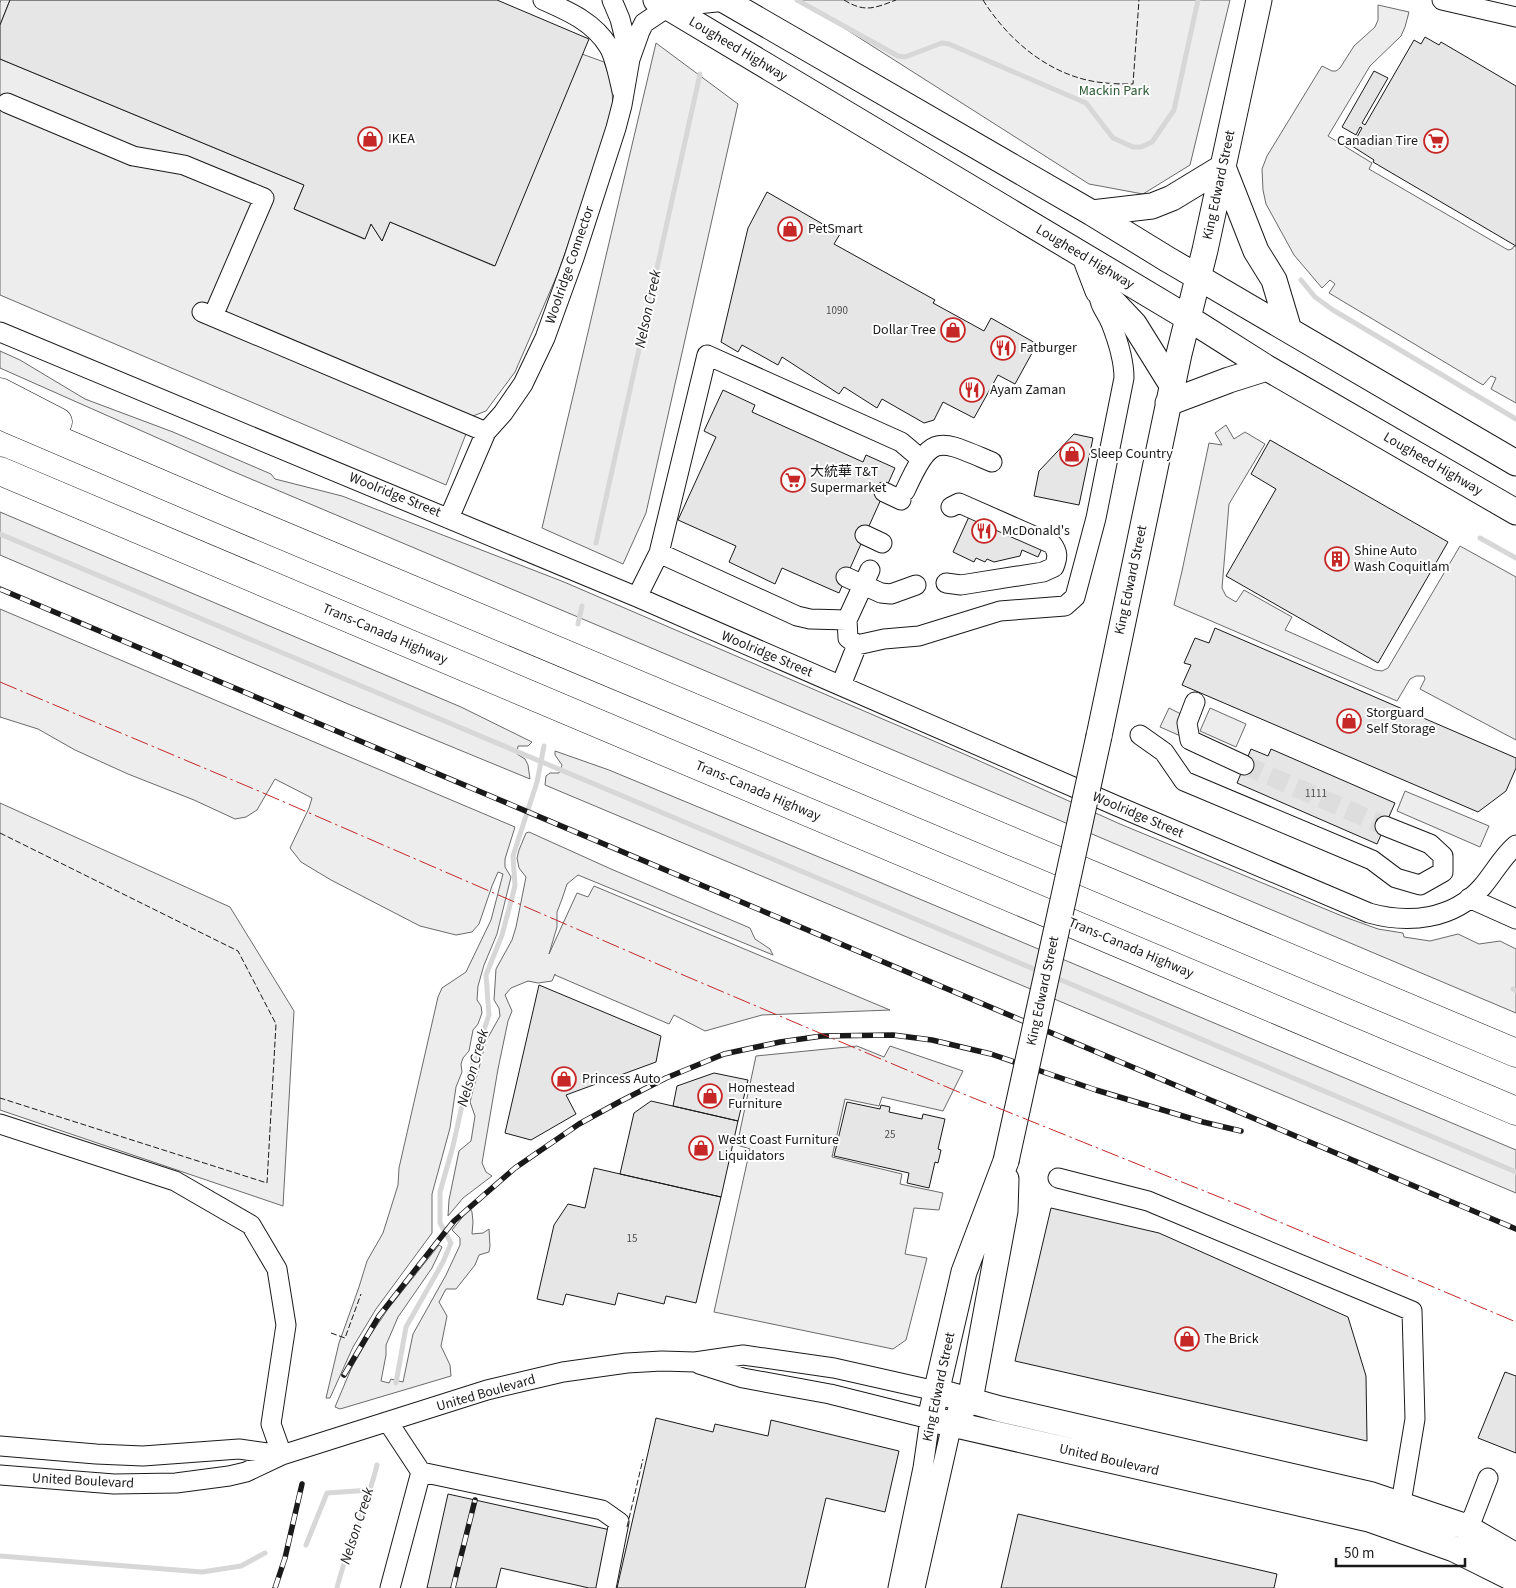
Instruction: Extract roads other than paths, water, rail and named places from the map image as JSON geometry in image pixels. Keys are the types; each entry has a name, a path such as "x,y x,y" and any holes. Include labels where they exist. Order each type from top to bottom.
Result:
{"highway":[{"path":"0,392 227,512"},
{"path":"0,415 1516,1053"},
{"name":"Trans-Canada Highway","path":"0,471 1516,1111"}],"main road":[{"path":"725,0 1092,213 1516,463"},
{"name":"King Edward Street","path":"1006,1161 1005,1211 970,1400 941,1422 936,1391 964,1272 1006,1161 1099,736 1170,394 1199,277 1259,0"},
{"name":"Lougheed Highway","path":"662,4 1188,318 1267,368 1516,512"},
{"path":"1092,213 1152,206 1172,198 1223,167 1256,251 1274,280 1290,330"},
{"path":"1085,257 1098,291 1115,304 1134,324 1170,394 1229,380 1267,368"},
{"name":"United Boulevard","path":"936,1391 1000,1409 1372,1495 1464,1526 1516,1556"},
{"name":"United Boulevard","path":"941,1422 1369,1519 1454,1549 1516,1580"}],"street":[{"path":"543,0 560,7 593,26 610,48 624,96"},
{"path":"612,0 620,19 630,59"},
{"path":"662,4 725,0"},
{"path":"1442,0 1516,17"},
{"name":"Woolridge Connector","path":"449,518 486,432 503,413 529,373 545,338 574,258 616,128 630,59 644,23 662,4"},
{"path":"6,103 133,156 184,165 264,198 207,314 486,432"},
{"path":"857,645 884,639 919,636 1000,611 1065,606 1075,597 1096,518 1124,378 1124,366 1118,342 1111,322 1100,304 1098,291"},
{"name":"Woolridge Street","path":"0,332 637,596 1108,803 1369,913 1399,919 1421,918 1444,912 1469,898 1482,887 1501,861 1516,845"},
{"path":"637,596 659,553 707,355 902,442 921,459"},
{"path":"897,495 930,448 942,444 953,446 992,462"},
{"path":"951,507 959,503 1052,544 1058,551 1054,567 1043,572 961,585 946,583 960,577 1010,568"},
{"path":"659,553 797,616 810,619 847,620"},
{"path":"857,645 848,638 847,620 859,577 881,593 891,594 916,585"},
{"path":"840,685 857,645"},
{"path":"1195,702 1187,723 1190,740 1244,765"},
{"path":"1140,735 1164,752 1184,781 1372,860 1396,878 1420,884 1442,872 1443,856 1430,844 1385,826"},
{"path":"1469,898 1516,919"},
{"path":"0,1124 175,1181 251,1225 277,1269 286,1325 271,1424 282,1455"},
{"path":"1058,1178 1148,1201 1412,1312 1415,1419 1394,1528"},
{"name":"United Boulevard","path":"0,1475 114,1484 176,1483 229,1476 246,1472 282,1455 487,1390 563,1372 627,1363 696,1362 743,1355 834,1368 936,1391"},
{"name":"United Boulevard","path":"696,1362 743,1378 830,1394 941,1422"},
{"path":"388,1422 421,1472 602,1510 619,1522 606,1588"},
{"name":"King Edward Street","path":"898,1588 923,1468 941,1422"},
{"name":"King Edward Street","path":"915,1588 941,1422"},
{"name":"United Boulevard","path":"0,1446 143,1456 239,1450 282,1455"},
{"path":"390,1588 421,1472"},
{"path":"1464,1526 1472,1516 1488,1478"}],"waterway":[{"path":"797,0 898,56 905,57 942,43 949,44 1086,103 1113,138 1133,147 1141,147 1152,142 1174,110 1198,0"},
{"name":"Nelson Creek","path":"596,543 700,74"},
{"path":"1301,280 1315,297 1333,310 1516,419"},
{"path":"0,534 1041,972"},
{"path":"1480,538 1516,558"},
{"name":"Nelson Creek","path":"578,624 582,606"},
{"name":"Nelson Creek","path":"396,1383 406,1327 443,1262 451,1243 440,1223 440,1192 453,1146 469,1074 489,1015 486,975 502,935 515,886 513,856 537,782 544,746"},
{"path":"1054,977 1516,1172"},
{"name":"Nelson Creek","path":"337,1588 377,1465"},
{"path":"306,1545 327,1493 371,1490"},
{"path":"0,1556 202,1572 241,1566 265,1553"}],"tunnel":[{"path":"1244,765 1385,826"}],"railway":[{"path":"0,589 1516,1229"},
{"path":"344,1375 379,1316 454,1221 515,1168 579,1124 619,1102 666,1078 724,1054 780,1042 822,1036 893,1035 932,1040 991,1054 1096,1090 1203,1122 1241,1131"},
{"path":"275,1588 285,1558 302,1484"},
{"path":"453,1588 475,1500"}],"place":[{"name":"IKEA","path":"370,139"},
{"name":"Canadian Tire","path":"1436,141"},
{"name":"PetSmart","path":"790,229"},
{"name":"Dollar Tree","path":"953,330"},
{"name":"Fatburger","path":"1003,348"},
{"name":"Ayam Zaman","path":"972,390"},
{"name":"Sleep Country","path":"1072,454"},
{"name":"大統華 T&T Supermarket","path":"793,480"},
{"name":"McDonald's","path":"984,531"},
{"name":"Shine Auto Wash Coquitlam","path":"1337,559"},
{"name":"Storguard Self Storage","path":"1349,721"},
{"name":"Princess Auto","path":"564,1079"},
{"name":"Homestead Furniture","path":"710,1096"},
{"name":"West Coast Furniture Liquidators","path":"701,1148"},
{"name":"The Brick","path":"1187,1339"}],"park label":[{"name":"Mackin Park","path":"1114,91"}]}
